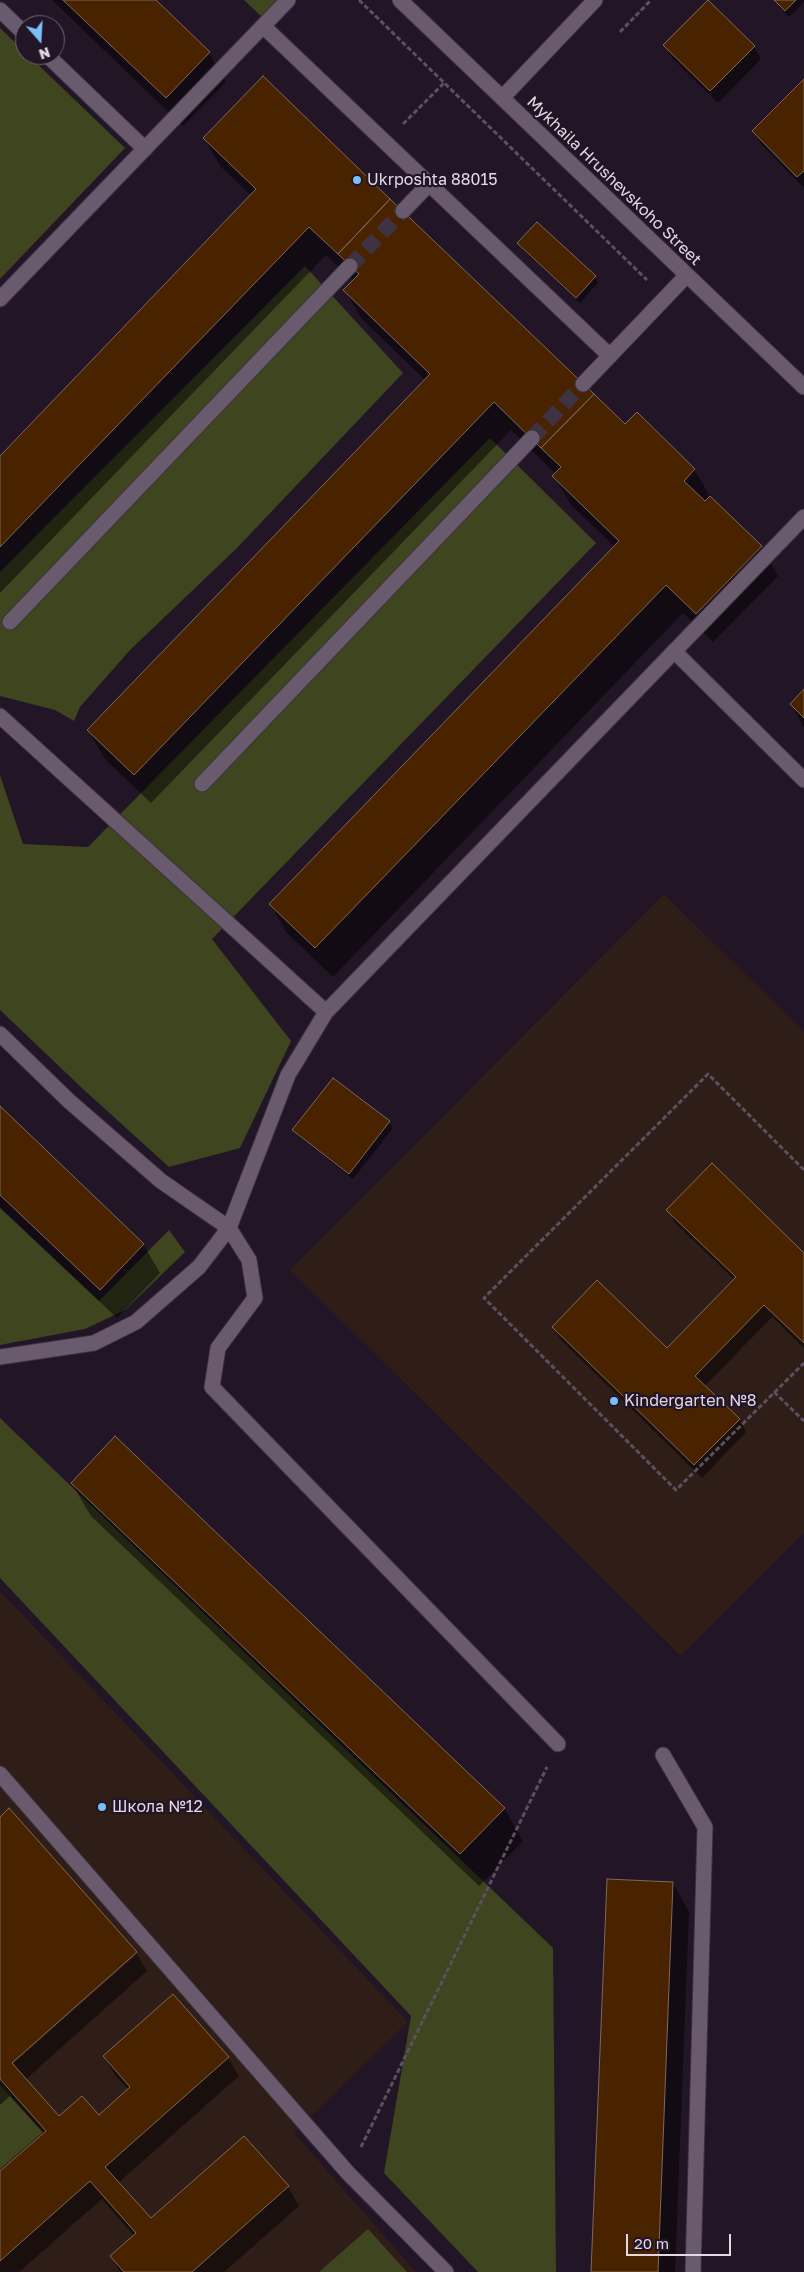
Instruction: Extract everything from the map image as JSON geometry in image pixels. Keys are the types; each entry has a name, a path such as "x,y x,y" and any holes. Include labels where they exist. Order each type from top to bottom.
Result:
{"street":[{"path":"0,299 288,0"},
{"name":"Mykhaila Hrushevskoho Street","path":"400,0 804,387"},
{"path":"502,98 595,0"},
{"path":"0,10 15,24"},
{"path":"263,26 610,356"},
{"path":"58,65 145,148"},
{"path":"403,211 429,184"},
{"path":"10,622 350,266"},
{"path":"583,384 687,276"},
{"path":"202,784 532,438"},
{"path":"0,1357 94,1343 136,1322 199,1267 229,1228 288,1075 326,1012 804,517"},
{"path":"674,651 804,780"},
{"path":"0,716 326,1012"},
{"path":"0,1034 69,1101 161,1182 229,1228 248,1260 255,1298 218,1348 212,1387 558,1744"},
{"path":"663,1755 705,1827 693,2272"},
{"path":"0,1774 348,2173 446,2272"}],"path":[{"path":"359,0 665,298"},
{"path":"620,32 651,0"},
{"path":"385,142 465,63"},
{"path":"804,1170 708,1074 484,1298 676,1490 804,1363"},
{"path":"774,1392 804,1421"},
{"path":"348,2173 558,1744"}],"shaded area":[{"name":"Kindergarten №8","path":"664,894 804,1032 804,1533 681,1656 290,1270"},
{"name":"Школа №12","path":"0,1591 408,2022 294,2133 416,2272 0,2272"}],"green space":[{"path":"244,0 280,0 263,18"},
{"path":"0,28 15,42 15,65 38,65 125,148 0,279"},
{"path":"305,266 403,373 236,549 130,650 80,707 74,721 55,710 0,696 0,572"},
{"path":"490,438 596,543 212,939 291,1041 240,1148 169,1167 0,1010 0,775 23,844 88,847"},
{"path":"0,1208 99,1301 169,1230 185,1252 125,1310 85,1329 0,1345"},
{"path":"0,1418 553,1948 556,2272 478,2272 384,2173 411,2016 0,1578"},
{"path":"0,2085 43,2132 0,2169"},
{"path":"368,2229 407,2272 319,2272"}],"building":[{"path":"63,0 156,0 210,52 166,98"},
{"path":"708,0 755,46 710,91 663,45"},
{"path":"774,0 796,0 785,11"},
{"path":"263,76 390,199 338,254 309,227 0,547 0,456 256,189 203,138"},
{"path":"804,79 804,171 797,177 752,131"},
{"path":"390,199 594,394 541,448 494,402 134,775 87,730 430,374 343,290 359,274 338,254"},
{"path":"537,222 596,276 576,298 517,243"},
{"path":"594,394 625,424 637,412 695,469 684,481 705,501 710,496 762,546 696,614 666,585 315,948 269,904 619,541 552,476 561,467 541,448"},
{"path":"804,689 804,718 790,704"},
{"path":"333,1078 390,1121 349,1174 292,1130"},
{"path":"0,1106 144,1244 100,1290 0,1195"},
{"path":"712,1163 804,1253 804,1343 764,1305 695,1376 740,1419 694,1465 552,1327 597,1280 667,1348 736,1277 666,1210"},
{"path":"115,1436 505,1808 460,1854 71,1483"},
{"path":"9,1808 137,1952 12,2063 59,2116 82,2096 99,2115 130,2087 103,2056 173,1994 229,2057 105,2167 151,2218 244,2136 289,2186 192,2272 124,2272 110,2256 136,2233 90,2181 0,2261 0,2171 46,2131 0,2079 0,1817"},
{"path":"607,1879 673,1882 658,2272 591,2272"}],"tunnel":[{"path":"350,266 403,211"},
{"path":"532,438 583,384"}],"place":[{"name":"Ukrposhta 88015","path":"357,180"},
{"name":"Kindergarten №8","path":"614,1401"},
{"name":"Школа №12","path":"102,1807"}]}
